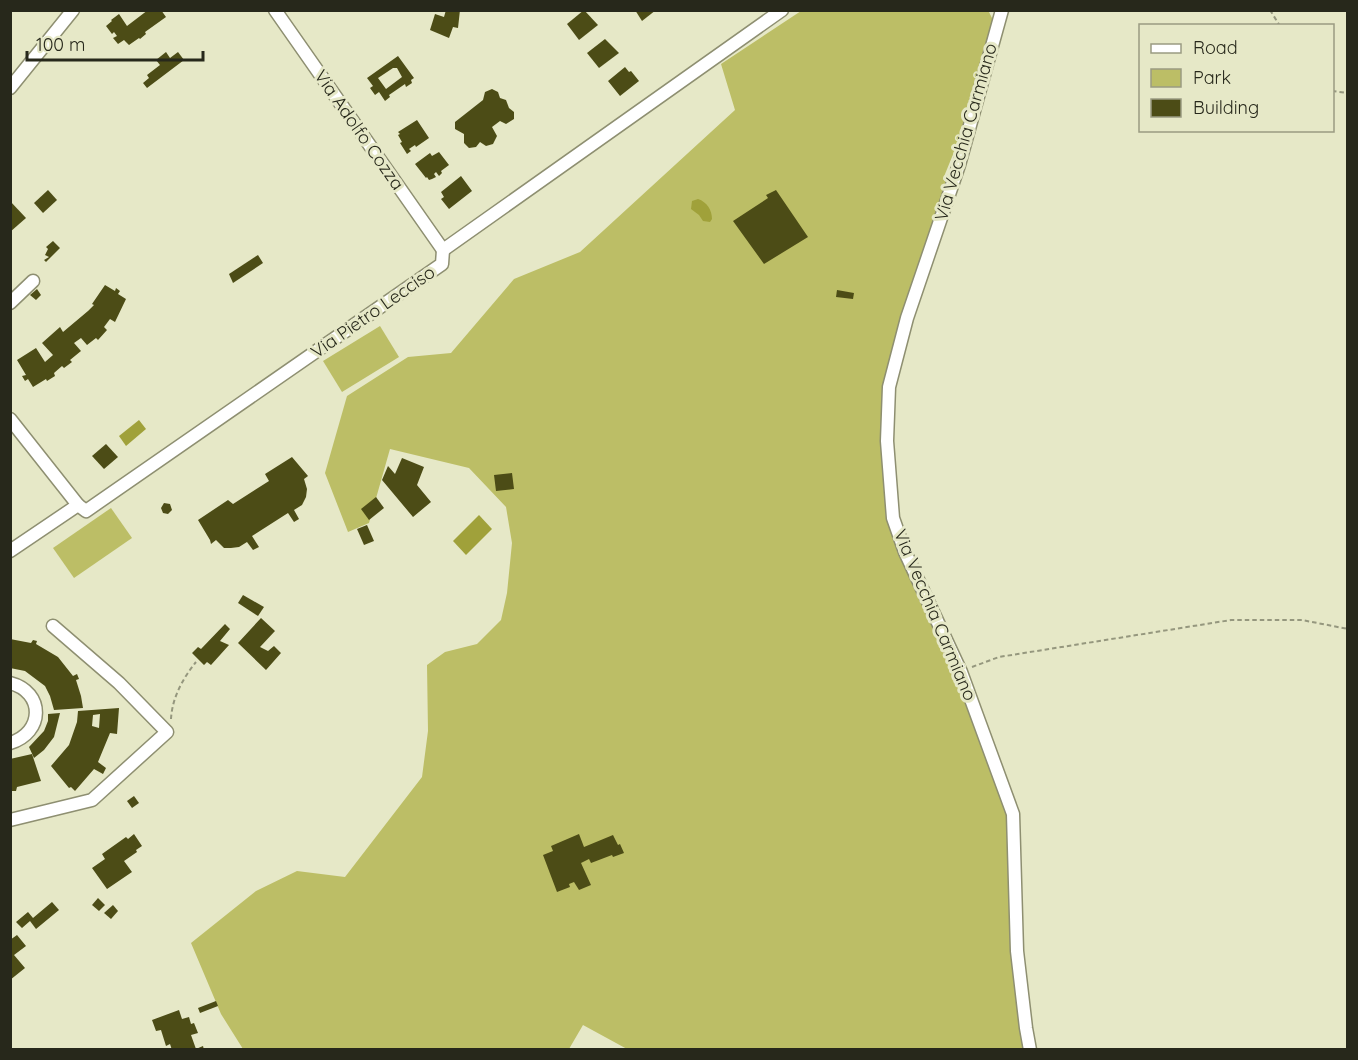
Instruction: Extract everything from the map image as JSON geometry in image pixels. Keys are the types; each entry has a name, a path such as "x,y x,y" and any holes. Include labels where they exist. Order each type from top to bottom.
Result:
{"street":[{"path":"10,88 73,10"},
{"name":"Via Adolfo Cozza","path":"275,10 443,250"},
{"name":"Via Pietro Lecciso","path":"10,551 78,505 86,511 442,264 443,250 782,10"},
{"name":"Via Vecchia Carmiano","path":"1002,10 959,165 907,318 889,387 887,441 893,518 905,552 961,672 1013,814 1017,951 1030,1050"},
{"path":"10,303 33,281"},
{"path":"10,419 78,505"},
{"path":"10,820 92,800 167,732 119,683 53,626"},
{"path":"10,683 26,690 32,698 36,716 34,725 28,734 10,743"}],"path":[{"path":"1270,10 1279,24"},
{"path":"961,672 999,657 1231,620 1302,620 1347,629"},
{"path":"171,721 171,709 184,676 196,662"}],"green space":[{"path":"984,10 989,12 995,24 961,149 954,152 943,179 950,186 887,380 882,402 882,420 886,519 960,678 1009,814 1025,1049 627,1049 583,1025 569,1049 243,1049 221,1014 191,943 256,891 297,871 345,877 422,777 428,731 427,665 445,652 477,644 501,620 507,593 512,543 506,507 469,468 390,449 369,523 348,532 325,473 347,396 408,357 451,353 514,279 580,252 735,110 721,64 801,11"},
{"path":"380,326 399,357 342,392 323,361"},
{"path":"111,508 132,538 74,578 53,548"}],"shaded area":[{"path":"698,199 704,202 710,210 712,219 710,222 703,221 691,209 692,201"},
{"path":"139,420 146,429 126,446 119,436"},
{"path":"479,515 492,529 466,555 453,541"}],"building":[{"path":"148,10 161,10 166,17 145,32 146,34 140,39 129,45 124,40 118,44 113,38 117,36 114,32 112,34 106,26 111,20 119,14 127,26"},
{"path":"446,10 460,10 458,28 453,27 449,38 430,30 435,14 444,17"},
{"path":"584,10 598,25 579,40 567,24"},
{"path":"635,10 656,10 642,21"},
{"path":"605,39 619,53 599,68 587,53"},
{"path":"166,52 170,58 178,52 184,60 147,88 143,83 149,78 147,75 160,65 156,60"},
{"path":"398,56 414,78 411,80 412,83 406,87 405,84 389,95 390,97 385,101 379,92 375,95 370,88 373,86 367,78","holes":["393,68 397,68 402,77 386,89 378,78"]},
{"path":"625,67 639,81 620,96 608,81"},
{"path":"492,89 498,92 500,98 506,100 509,108 514,112 514,119 506,124 500,121 492,127 497,136 493,144 486,146 480,142 476,147 469,148 464,143 464,134 455,129 455,122 483,100 485,92"},
{"path":"417,120 429,138 409,149 411,151 407,154 400,143 402,142 398,132"},
{"path":"439,152 449,165 441,171 439,176 436,172 434,174 436,177 429,180 415,164 430,153 432,156"},
{"path":"461,176 472,191 449,209 441,199 444,197 441,192"},
{"path":"48,190 57,200 43,213 34,203"},
{"path":"776,190 808,237 764,264 733,221 768,198 766,195"},
{"path":"10,201 26,218 10,232"},
{"path":"53,241 60,248 46,262 44,260 49,257 45,255 48,249 46,247"},
{"path":"258,255 263,263 233,283 229,274"},
{"path":"105,285 115,291 116,288 120,291 118,294 126,299 115,322 110,319 104,327 107,330 98,340 96,338 87,345 81,338 74,343 81,351 70,360 72,362 64,368 62,366 54,373 55,376 33,387 28,379 25,381 22,376 26,375 17,360 36,348 45,362 53,355 42,343 60,327 63,332 88,311"},
{"path":"37,289 41,295 36,300 30,295"},
{"path":"837,290 854,293 853,299 836,297"},
{"path":"106,444 118,457 104,469 92,456"},
{"path":"292,457 308,476 304,479 307,489 306,497 302,505 294,510 299,519 294,522 288,513 252,536 259,547 253,550 247,542 239,547 231,548 224,548 216,540 211,544 198,520 228,500 233,504 269,481 265,474"},
{"path":"402,458 424,467 417,485 431,502 413,517 382,480 388,466 395,474"},
{"path":"512,473 514,489 496,491 494,475"},
{"path":"376,497 384,508 369,520 361,509"},
{"path":"164,503 170,504 172,510 168,514 163,513 161,508"},
{"path":"367,525 374,541 364,545 357,529"},
{"path":"243,595 264,607 258,616 238,603"},
{"path":"261,618 275,631 260,647 268,651 274,646 281,653 266,670 238,643"},
{"path":"225,624 230,629 220,641 229,645 211,665 207,662 204,665 192,653 198,647 201,649"},
{"path":"10,639 31,643 33,640 37,641 36,644 58,657 73,676 77,674 79,679 76,680 83,708 54,710 45,686 25,671 10,668"},
{"path":"119,708 117,734 110,733 98,762 106,768 103,774 94,769 75,791 69,788 51,766 69,745 77,722 78,711","holes":["100,714 99,728 92,726 93,715"]},
{"path":"60,713 54,737 34,758 29,747 44,731 48,714"},
{"path":"32,754 41,781 17,787 16,791 12,791 10,759"},
{"path":"134,796 139,803 132,808 127,801"},
{"path":"134,834 142,846 124,861 132,872 107,889 92,868 105,859 102,854"},
{"path":"579,834 584,847 613,835 624,853 591,863 589,859 581,863 591,885 579,890 574,882 569,884 570,887 557,892 543,855 553,851 551,846"},
{"path":"98,898 105,905 99,911 92,905"},
{"path":"52,902 59,910 36,929 30,921 22,928 16,922 28,912 33,918"},
{"path":"113,905 118,911 111,919 104,913"},
{"path":"17,935 26,946 14,955 25,968 10,980 10,940"},
{"path":"216,1001 218,1006 200,1013 198,1008"},
{"path":"179,1010 182,1019 189,1017 191,1024 194,1023 198,1033 191,1035 196,1049 203,1046 204,1050 172,1050 170,1044 166,1046 161,1030 156,1031 152,1020"}]}
